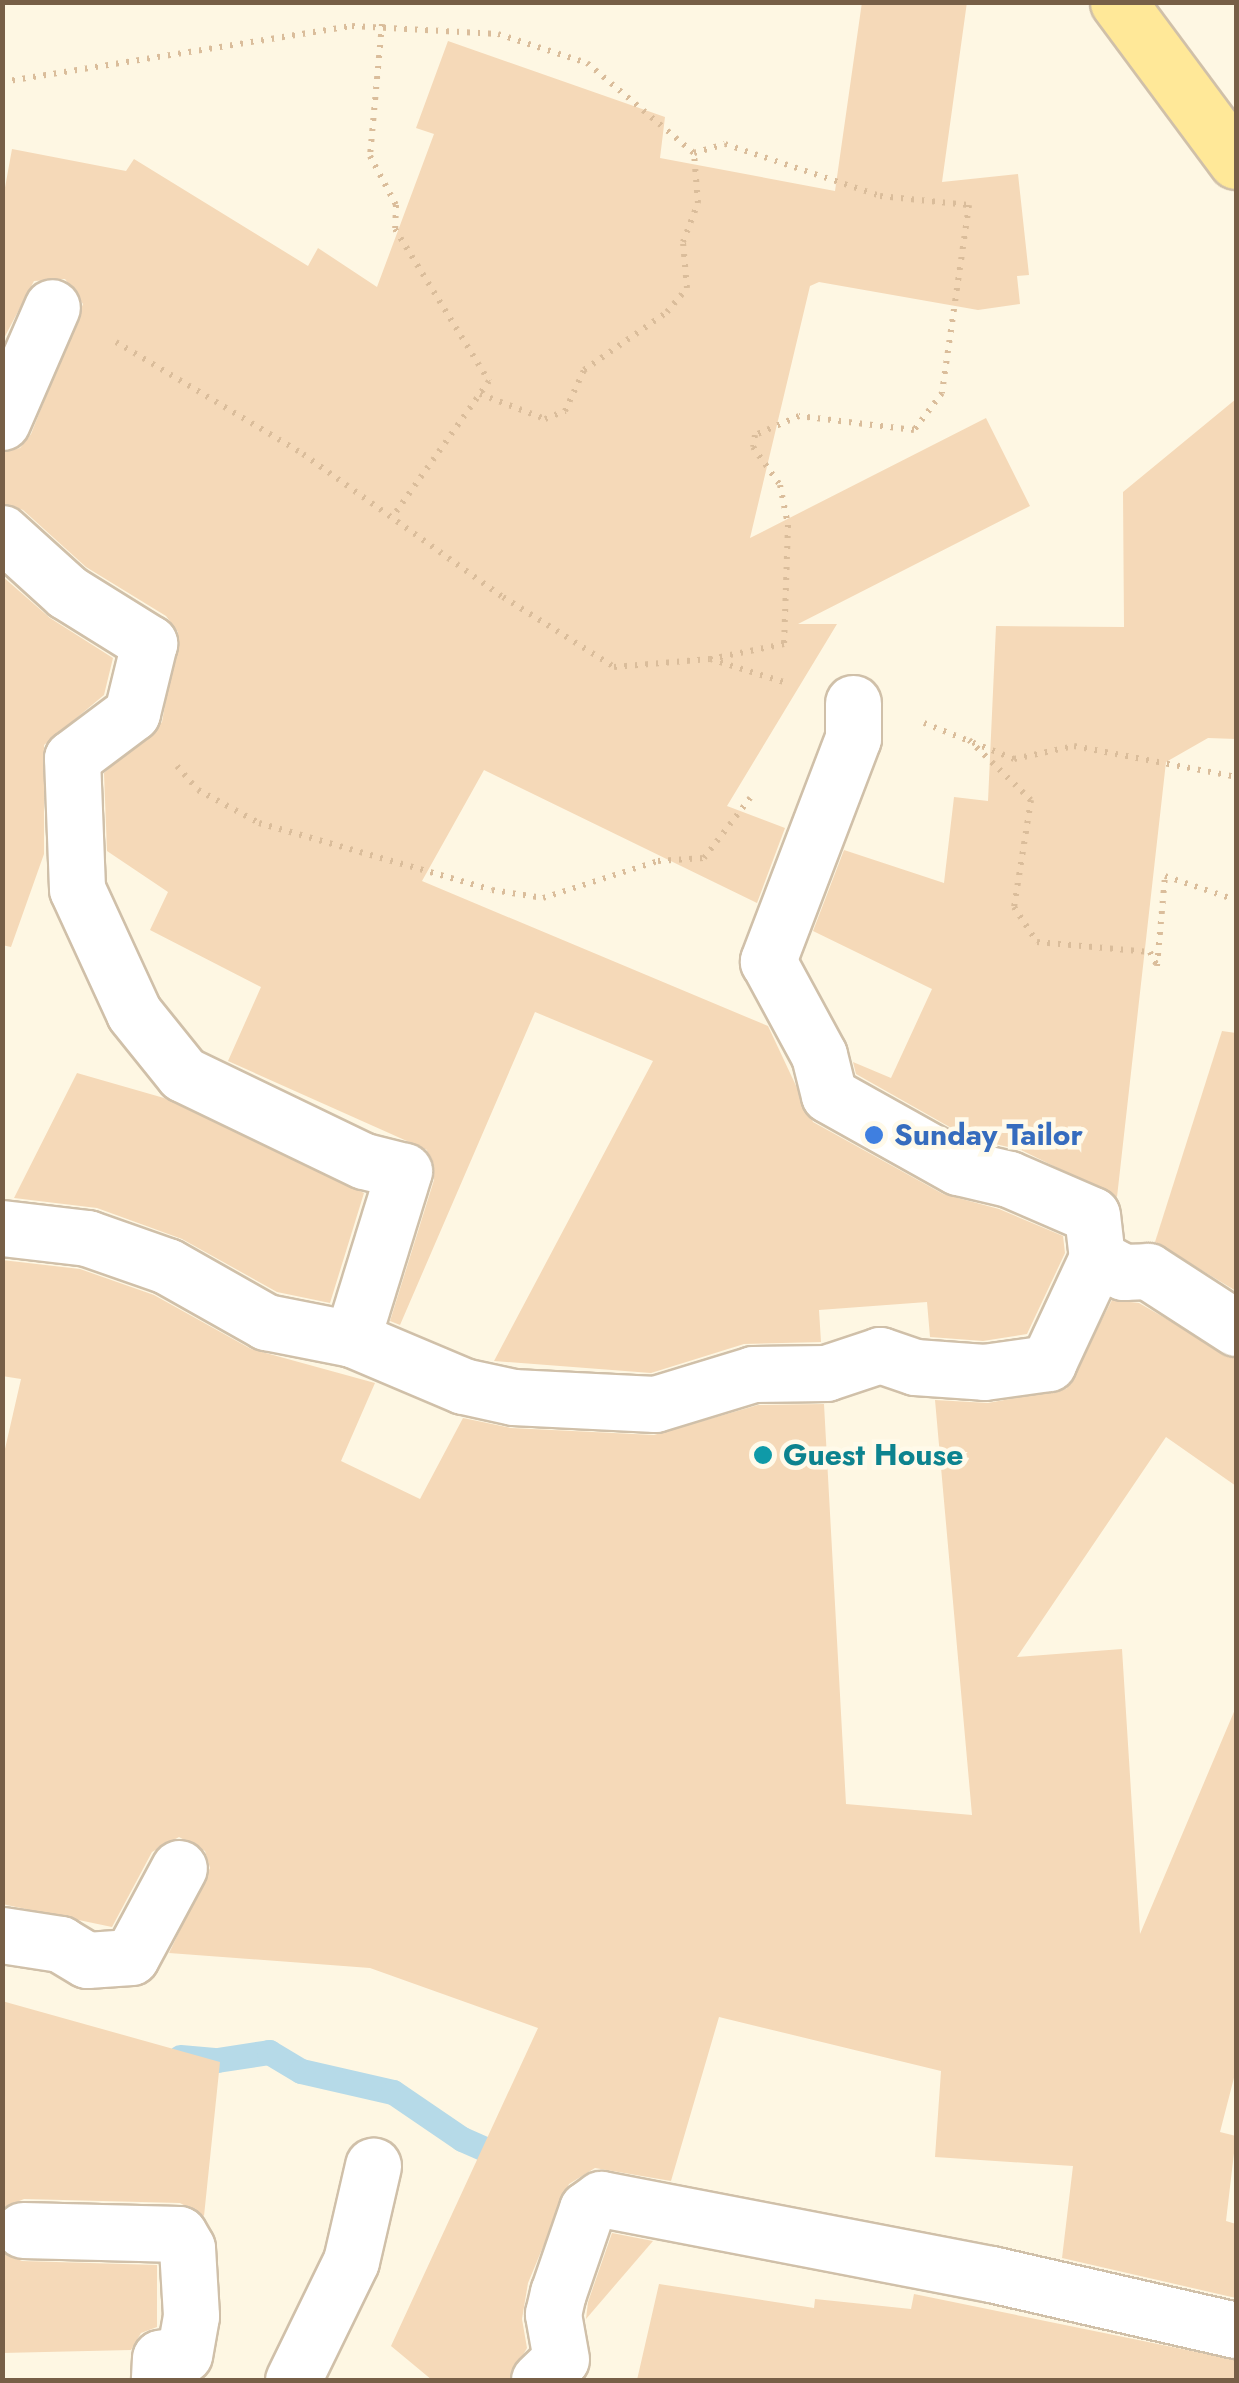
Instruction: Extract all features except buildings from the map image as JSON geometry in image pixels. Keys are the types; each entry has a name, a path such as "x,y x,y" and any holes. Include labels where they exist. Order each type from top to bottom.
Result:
{"main road":[{"path":"1118,2 1236,161"}],"street":[{"path":"2,422 52,307"},
{"path":"2,534 68,592 149,643 132,714 72,758 77,888 134,1013 182,1074 364,1161 404,1171 352,1339"},
{"path":"2,1228 88,1238 167,1266 266,1322 352,1339 462,1386 514,1396 654,1404 753,1374 826,1373 880,1355 915,1367 984,1372 1048,1363 1097,1258 1092,1215 1009,1179 958,1167 829,1094 818,1055 768,960 853,738 853,703"},
{"path":"1097,1258 1123,1272 1148,1271 1236,1328"},
{"path":"2,1935 60,1944 87,1960 132,1957 179,1868"},
{"path":"294,2380 351,2261 373,2166"},
{"path":"540,2380 561,2359 553,2314 558,2293 587,2209 601,2198 992,2274 1236,2330"},
{"path":"23,2230 179,2234 187,2248 191,2316 184,2354 160,2358 159,2380"}],"path":[{"path":"2,82 382,24 498,34 587,62 694,153 698,203 683,242 687,288 667,312 584,370 565,410 546,419 480,395 490,381"},
{"path":"382,24 370,156 396,205 395,230 490,381"},
{"path":"52,307 186,382 393,516 503,597 614,667 710,659 784,644 788,525 780,485 753,447 755,434 799,416 914,430 942,392 968,205 880,196 726,144 694,153"},
{"path":"393,516 490,381"},
{"path":"710,659 961,733 1014,759 1074,746 1236,778"},
{"path":"132,714 198,790 259,822 492,890 543,898 658,861 704,858 767,776 840,770"},
{"path":"961,733 1032,800 1014,907 1037,942 1150,952 1157,966 1165,876 1236,900"}],"waterway":[{"path":"180,2057 217,2060 269,2052 301,2071 393,2092 462,2139 512,2161"}],"place":[{"name":"Sunday Tailor","path":"874,1135"},
{"name":"Guest House","path":"763,1455"}]}
